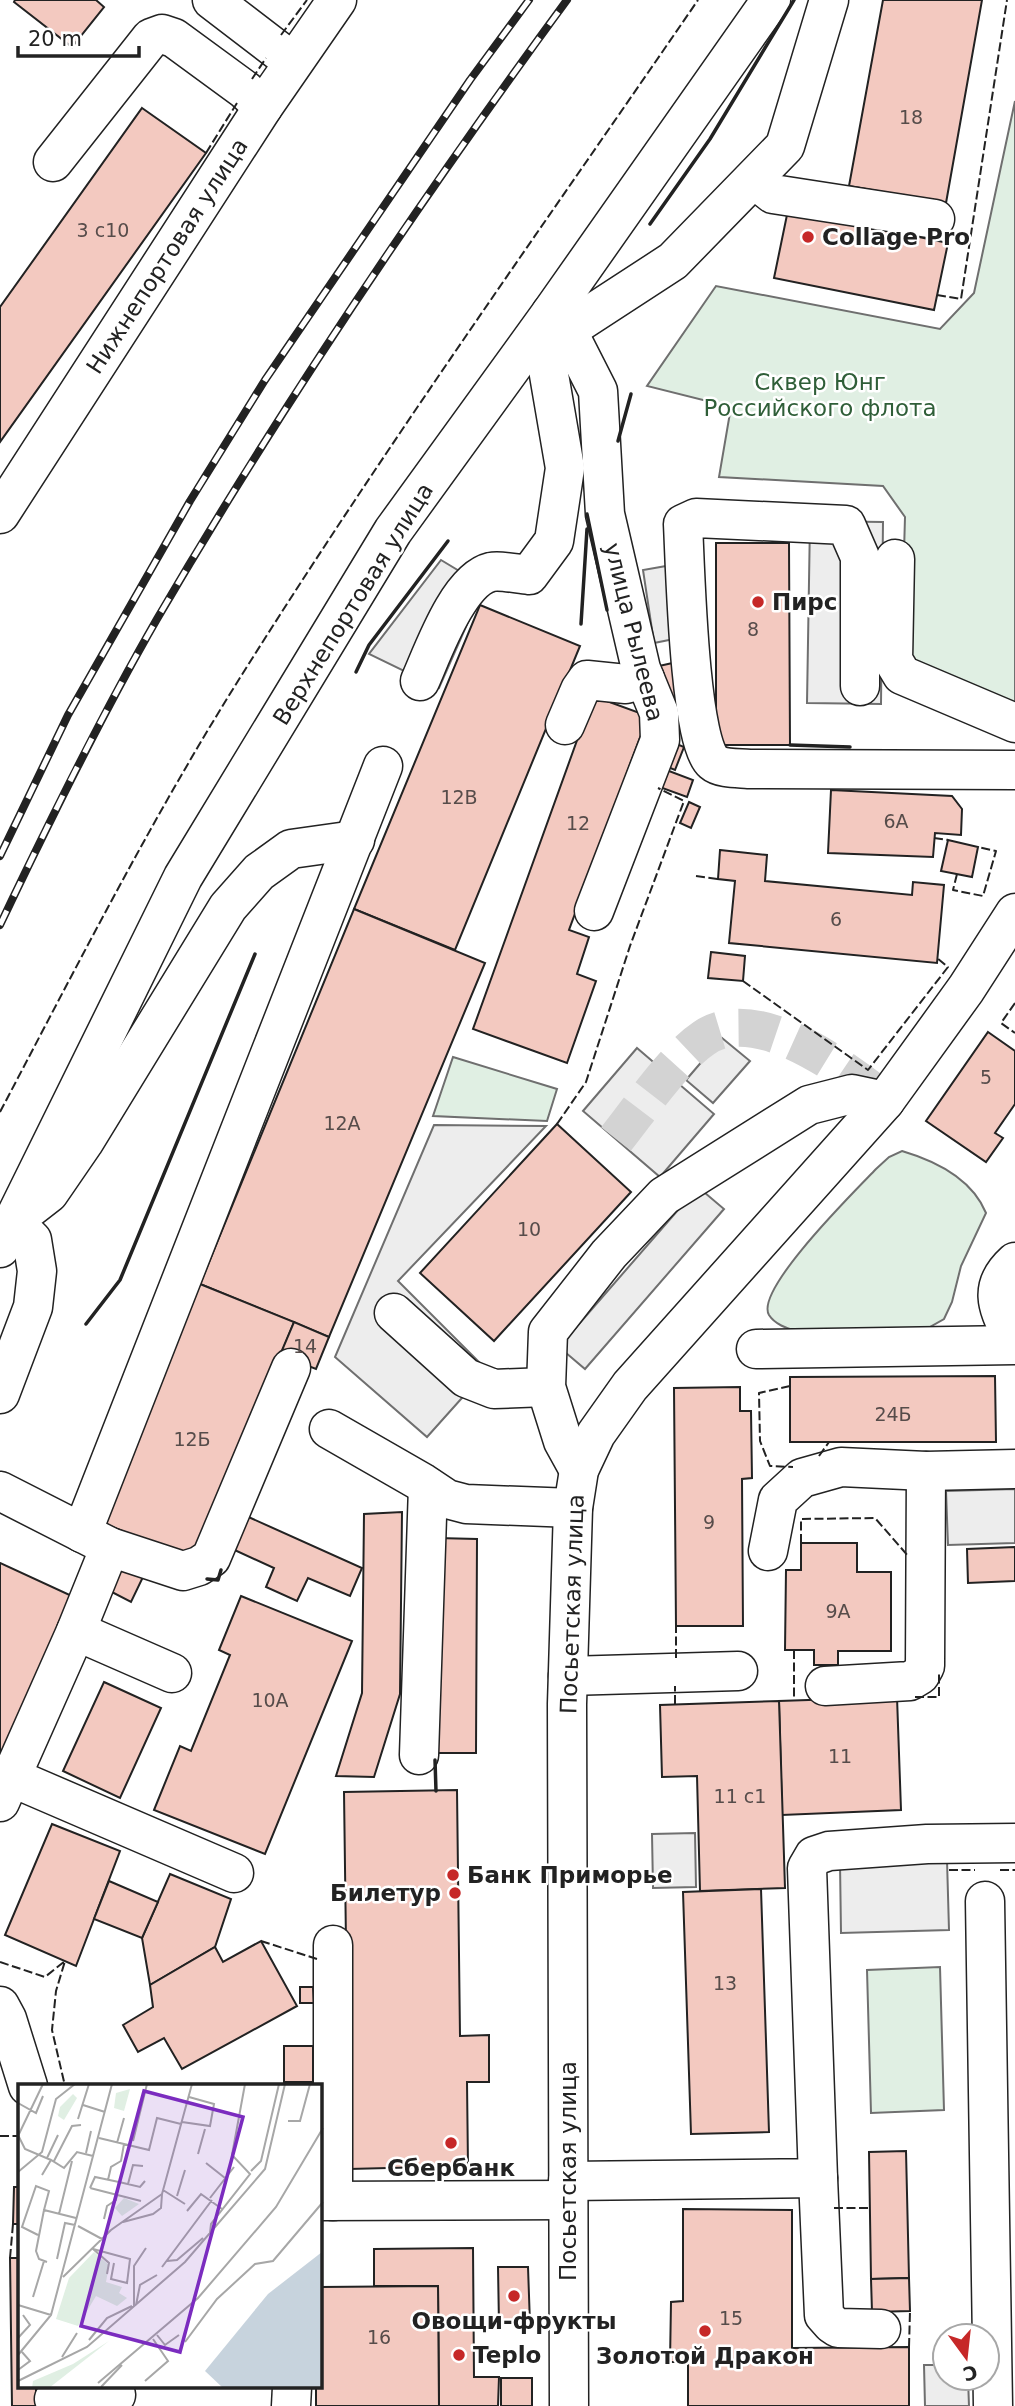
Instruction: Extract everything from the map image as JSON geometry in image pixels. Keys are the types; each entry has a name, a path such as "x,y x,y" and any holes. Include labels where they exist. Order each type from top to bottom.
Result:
{"main road":[{"path":"212,0 293,62"},
{"name":"Нижнепортовая улица","path":"0,514 263,107 337,0"},
{"name":"Верхнепортовая улица","path":"6,1234 183,877 393,531 553,324 771,0"},
{"path":"420,681 452,612 470,583 491,572 529,575 554,541 565,468 553,324 673,261 785,146 829,0"},
{"path":"53,162 151,38 162,34 174,38 245,90 263,107"},
{"path":"754,179 773,194 935,219"},
{"name":"улица Рылеева","path":"553,324 598,391 605,514 640,668 659,713 660,740 594,911"},
{"path":"860,686 860,557 846,525 696,518 683,524 689,652 702,745 713,762 749,769 1015,770"},
{"path":"895,559 893,660 902,675 1015,723"},
{"path":"565,725 587,680 626,684 645,679"},
{"path":"234,1873 5,1789 76,1631 96,1540 383,766"},
{"path":"6,1234 49,1193 84,1142 228,907 260,872 291,849 355,840"},
{"name":"Посьетская улица","path":"569,2406 568,1676 573,1508 579,1470 596,1434 630,1386 885,1101 966,989 1015,913"},
{"path":"579,1470 563,1441 545,1387 548,1332 609,1254 664,1196 809,1105 852,1094 885,1101"},
{"path":"0,1394 33,1307 37,1271 32,1240 6,1234"},
{"path":"756,1349 1015,1344 996,1300 997,1287 1004,1271 1015,1262"},
{"path":"394,1313 466,1378 494,1389 545,1387"},
{"path":"0,1491 96,1540 183,1571 199,1566 211,1558 291,1368"},
{"path":"329,1429 447,1499 466,1504 573,1508"},
{"path":"768,1551 778,1500 802,1478 841,1467 926,1471 1015,1469"},
{"path":"825,1686 910,1681 920,1675 925,1666 926,1471"},
{"path":"419,1755 428,1487"},
{"path":"76,1631 172,1673"},
{"path":"568,1676 738,1671"},
{"path":"881,2329 838,2328 824,2315 807,1868 814,1856 829,1851 927,1844 1015,1843"},
{"path":"985,1901 993,2406"},
{"path":"333,1945 327,2178 568,2191 818,2178"},
{"path":"0,2006 7,2019 27,2084"},
{"path":"291,2406 292,2388"},
{"path":"54,2397 116,2395"}],"green space":[{"name":"Сквер Юнг Российского флота","path":"1015,101 1015,710 901,657 905,517 883,486 719,477 731,407 647,386 716,286 940,329 974,293"},
{"path":"453,1057 557,1089 547,1121 433,1116"},
{"path":"902,1151 940,1166 962,1181 972,1190 986,1213 961,1266 952,1302 944,1319 928,1328 802,1333 775,1322 769,1315 769,1302 791,1263 876,1169 889,1157"},
{"path":"940,1967 944,2110 871,2113 867,1970"}],"shaded area":[{"path":"810,521 883,522 881,704 807,703"},
{"path":"441,560 484,586 439,688 369,654"},
{"path":"672,565 684,637 654,643 643,570"},
{"path":"722,1038 750,1061 713,1103 686,1080"},
{"path":"637,1048 714,1114 660,1177 583,1111"},
{"path":"434,1125 546,1126 398,1281 487,1370 427,1437 335,1357"},
{"path":"698,1187 724,1209 585,1369 559,1347"},
{"path":"1015,1489 1015,1543 948,1545 946,1491"},
{"path":"695,1833 696,1887 653,1888 652,1834"},
{"path":"947,1860 949,1930 841,1933 840,1863"},
{"path":"924,2365 931,2365 931,2392 968,2392 969,2406 925,2406"}],"building":[{"path":"96,0 104,7 72,47 14,2"},
{"path":"883,0 982,0 946,203 849,186"},
{"path":"142,108 206,153 0,442 0,307"},
{"path":"788,210 948,243 934,310 774,278"},
{"path":"716,543 789,543 790,745 716,745"},
{"path":"480,605 580,646 455,950 354,909"},
{"path":"677,662 684,696 667,700 659,666"},
{"path":"593,696 648,716 569,930 589,937 577,974 596,981 567,1063 473,1029"},
{"path":"672,742 684,747 675,770 663,765"},
{"path":"661,768 693,780 687,797 654,785"},
{"path":"831,790 952,796 962,809 961,835 935,833 933,857 828,853"},
{"path":"689,802 700,807 691,828 680,823"},
{"path":"948,840 978,847 972,877 941,871"},
{"path":"720,850 767,855 765,881 912,895 913,882 944,885 937,963 729,943 735,881 718,879"},
{"path":"354,909 485,963 329,1337 200,1284"},
{"path":"711,952 745,956 743,981 708,978"},
{"path":"988,1032 1015,1051 1015,1104 995,1133 1003,1138 986,1162 926,1121"},
{"path":"557,1124 631,1192 494,1341 420,1273"},
{"path":"200,1284 294,1322 197,1562 103,1523"},
{"path":"294,1322 329,1337 316,1369 280,1355"},
{"path":"995,1376 996,1442 790,1442 790,1377"},
{"path":"740,1387 740,1411 751,1411 752,1478 742,1479 743,1626 676,1626 674,1388"},
{"path":"402,1512 400,1694 374,1777 336,1776 362,1693 364,1514"},
{"path":"244,1515 362,1568 350,1596 308,1578 297,1601 266,1587 274,1568 228,1547"},
{"path":"437,1538 477,1539 476,1753 435,1753"},
{"path":"801,1543 857,1543 857,1572 891,1572 891,1651 838,1651 838,1665 814,1665 814,1650 785,1650 786,1570 801,1570"},
{"path":"1015,1547 1015,1581 968,1583 967,1549"},
{"path":"0,1563 74,1597 0,1758"},
{"path":"118,1565 143,1577 131,1602 106,1589"},
{"path":"241,1596 352,1641 265,1854 154,1810 180,1746 191,1751 230,1655 219,1650"},
{"path":"104,1682 161,1708 120,1798 63,1771"},
{"path":"897,1697 901,1810 782,1815 779,1701"},
{"path":"779,1701 785,1888 700,1891 697,1776 662,1777 660,1705"},
{"path":"457,1790 460,2036 489,2035 489,2082 467,2082 468,2166 349,2169 344,1792"},
{"path":"52,1824 120,1851 76,1966 5,1935"},
{"path":"170,1874 231,1899 215,1947 150,1985 142,1938"},
{"path":"109,1881 158,1902 142,1938 94,1919"},
{"path":"761,1889 769,2132 691,2134 683,1892"},
{"path":"261,1941 297,2006 182,2069 164,2038 138,2052 123,2025 153,2007 150,1985 215,1947 223,1962"},
{"path":"300,1987 313,1987 314,2003 300,2003"},
{"path":"284,2046 313,2046 313,2082 284,2082"},
{"path":"906,2151 909,2278 871,2279 869,2152"},
{"path":"14,2187 18,2187 18,2224 13,2224"},
{"path":"683,2209 792,2210 792,2348 909,2347 909,2406 688,2406 688,2362 670,2362 671,2302 683,2301"},
{"path":"473,2248 474,2377 499,2377 498,2406 439,2406 438,2286 374,2286 374,2249"},
{"path":"10,2258 18,2258 18,2388 36,2388 36,2406 12,2406"},
{"name":"Овощи-фрукты","path":"498,2267 528,2267 530,2324 499,2325"},
{"path":"909,2278 910,2311 872,2312 871,2279"},
{"path":"438,2286 439,2406 316,2406 316,2388 322,2388 322,2287"},
{"path":"501,2378 532,2378 532,2406 501,2406"}],"tunnel":[{"path":"616,1139 681,1058 704,1038 725,1029 749,1028 799,1044 847,1073 885,1101"}],"railway":[{"path":"0,856 68,715 190,501 265,380 470,80 529,0"},
{"path":"0,925 115,694 253,460 406,227 567,0"}],"fence":[{"path":"281,35 307,0"},
{"path":"0,1112 148,835 243,673 410,418 698,0"},
{"path":"937,295 961,299 1007,0"},
{"path":"252,79 266,58"},
{"path":"206,153 237,103"},
{"path":"557,1124 586,1082 630,946 684,801 658,788"},
{"path":"934,838 948,840"},
{"path":"957,874 953,890 983,896 996,851 978,847"},
{"path":"696,876 718,879"},
{"path":"743,981 868,1070 948,967 937,958"},
{"path":"1015,1003 1001,1023 1015,1033"},
{"path":"790,1386 759,1393 760,1441 770,1466 793,1467"},
{"path":"819,1456 829,1442"},
{"path":"801,1543 801,1519 875,1518 909,1557"},
{"path":"676,1626 676,1658"},
{"path":"794,1650 794,1701"},
{"path":"915,1697 939,1697 939,1673"},
{"path":"675,1686 675,1704"},
{"path":"949,1870 975,1870"},
{"path":"1000,1870 1015,1870"},
{"path":"261,1941 317,1959"},
{"path":"0,1962 45,1977 65,1961 56,1991 52,2030 65,2084"},
{"path":"0,2136 18,2136"},
{"path":"834,2208 870,2208"},
{"path":"10,2258 13,2224"},
{"path":"909,2347 910,2311"}],"wall":[{"path":"650,224 710,139 794,0"},
{"path":"618,441 631,394"},
{"path":"587,514 607,610"},
{"path":"581,624 587,529"},
{"path":"356,672 369,645 448,541"},
{"path":"790,745 850,747"},
{"path":"86,1324 120,1280 255,954"},
{"path":"207,1579 218,1580 221,1570"},
{"path":"435,1760 436,1791"}],"place":[{"name":"Collage Pro","path":"808,237"},
{"name":"Пирс","path":"758,602"},
{"name":"Банк Приморье","path":"453,1875"},
{"name":"Билетур","path":"455,1893"},
{"name":"Сбербанк","path":"451,2143"},
{"name":"Овощи-фрукты","path":"514,2296"},
{"name":"Золотой Дракон","path":"705,2331"},
{"name":"Teplo","path":"459,2355"}]}
